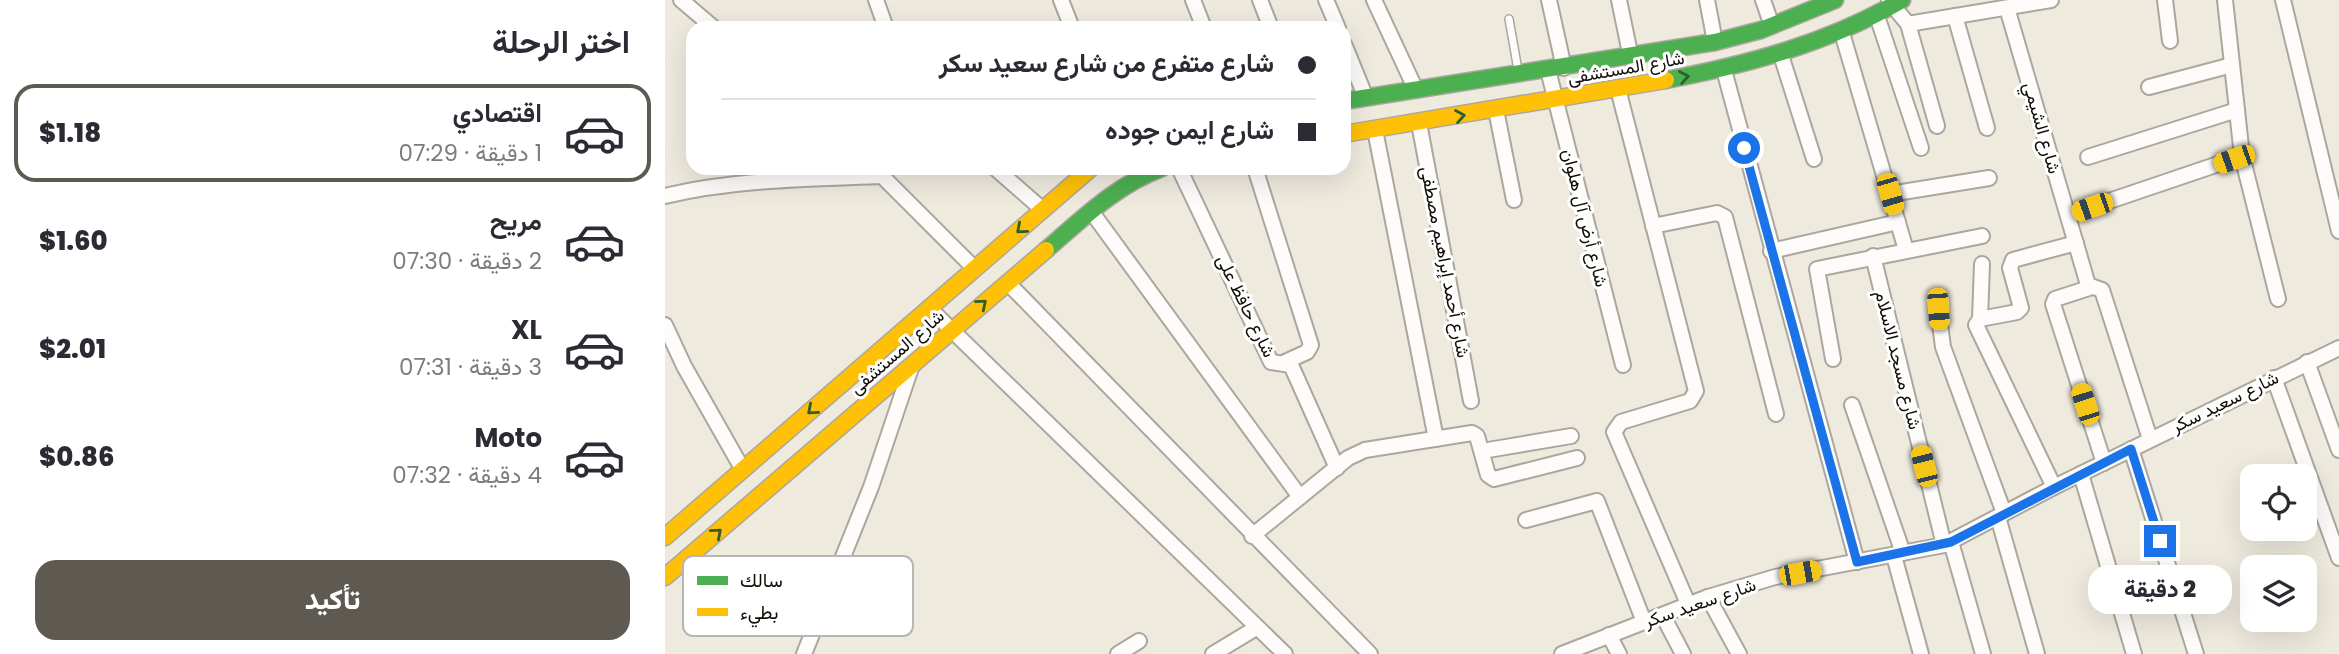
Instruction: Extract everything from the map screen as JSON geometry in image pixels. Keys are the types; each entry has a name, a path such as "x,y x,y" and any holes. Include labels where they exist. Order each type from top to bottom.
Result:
{"street":[{"path":"681,0 706,21"},
{"path":"876,0 884,21"},
{"path":"1061,0 1069,21"},
{"path":"1193,0 1201,21"},
{"path":"1260,0 1268,21"},
{"path":"1326,0 1335,21"},
{"path":"1374,0 1416,90"},
{"name":"شارع أرض آل هلوان","path":"1549,0 1556,69 1555,100 1623,365"},
{"path":"1619,0 1631,58"},
{"path":"1707,0 1716,42"},
{"path":"1763,0 1772,26"},
{"name":"شارع المستشفى","path":"1351,100 1631,58 1716,42 1772,26 1835,0"},
{"path":"1908,24 2051,0"},
{"path":"2165,0 2170,41"},
{"path":"2225,0 2242,156 2278,299"},
{"path":"2283,0 2339,231"},
{"path":"1894,2 1908,24 1937,126"},
{"name":"شارع المستشفى","path":"1351,133 1724,70 1781,55 1842,33 1877,16 1894,2"},
{"name":"شارع الشيمي","path":"2007,8 2088,285 2102,290 2150,439"},
{"path":"1877,16 1921,148"},
{"path":"1955,16 1987,128"},
{"path":"1842,33 1906,250"},
{"path":"1781,55 1814,159"},
{"path":"1351,61 1366,98"},
{"path":"2148,87 2232,65"},
{"path":"1724,70 1857,562"},
{"path":"1618,89 1696,391 1690,401 1621,422 1613,432 1689,606"},
{"path":"1496,110 1514,200"},
{"path":"2088,157 2237,110"},
{"name":"شارع أحمد إبراهيم مصطفى","path":"1419,123 1471,401"},
{"path":"1375,130 1436,439"},
{"path":"2068,215 2242,156"},
{"path":"665,195 688,190 847,175"},
{"path":"881,175 975,269"},
{"path":"1003,175 1043,210"},
{"name":"شارع المستشفى","path":"665,537 1083,175"},
{"name":"شارع المستشفى","path":"689,556 1091,211 1143,175"},
{"name":"شارع حافظ على","path":"1182,175 1271,362 1291,365 1338,468"},
{"path":"1257,175 1311,345 1307,352 1285,362"},
{"path":"1890,194 1989,177"},
{"path":"1091,211 1300,497"},
{"path":"1653,226 1717,213 1725,217 1776,414"},
{"path":"1771,251 1898,222"},
{"path":"1832,359 1816,271 1873,256 1982,236"},
{"path":"1980,318 2017,312 2021,308 2010,268 2013,260 2076,243"},
{"name":"شارع مسجد الاسلام","path":"1873,256 1947,544 1983,654"},
{"path":"1982,264 1980,318 1976,328 2054,487"},
{"path":"1008,283 1370,654"},
{"path":"2092,288 2056,299 2053,306 2104,463"},
{"path":"929,308 1255,628 1285,654"},
{"path":"1938,309 1943,347 2001,515 2037,654"},
{"path":"665,325 684,366 743,470"},
{"name":"شارع سعيد سكر","path":"1562,654 1708,597 1775,577 1947,544 2150,439 2339,348"},
{"path":"2307,362 2339,450"},
{"path":"843,556 871,487 913,364"},
{"path":"2274,378 2339,558"},
{"path":"1853,405 1898,555 1921,654"},
{"path":"1252,536 1348,458 1365,450 1472,433 1477,436 1488,475 1496,479 1577,458"},
{"path":"1482,452 1571,436"},
{"path":"2131,449 2196,654"},
{"path":"2081,474 2134,654"},
{"path":"1527,520 1597,501 1644,622"},
{"name":"شارع المستشفى","path":"665,577 683,562"},
{"path":"1708,597 1739,654"},
{"path":"1663,616 1683,654"},
{"path":"1213,654 1255,628"},
{"path":"1609,635 1619,654"},
{"path":"804,654 811,636"},
{"path":"1118,654 1139,641"}],"lane":[{"path":"1509,19 1519,74"}],"traffic: fast":[{"path":"1351,100 1715,42 1761,30 1835,0"},
{"path":"1666,80 1728,67 1788,50 1846,28 1902,0"},
{"path":"1046,250 1115,193 1145,175"}],"traffic: slow":[{"path":"1351,133 1666,80"},
{"path":"665,537 1083,175"},
{"path":"689,556 1046,250"},
{"path":"665,577 683,562"}],"route":[{"path":"1744,148 1857,562 1957,540 2004,513 2131,449 2160,541"}]}
